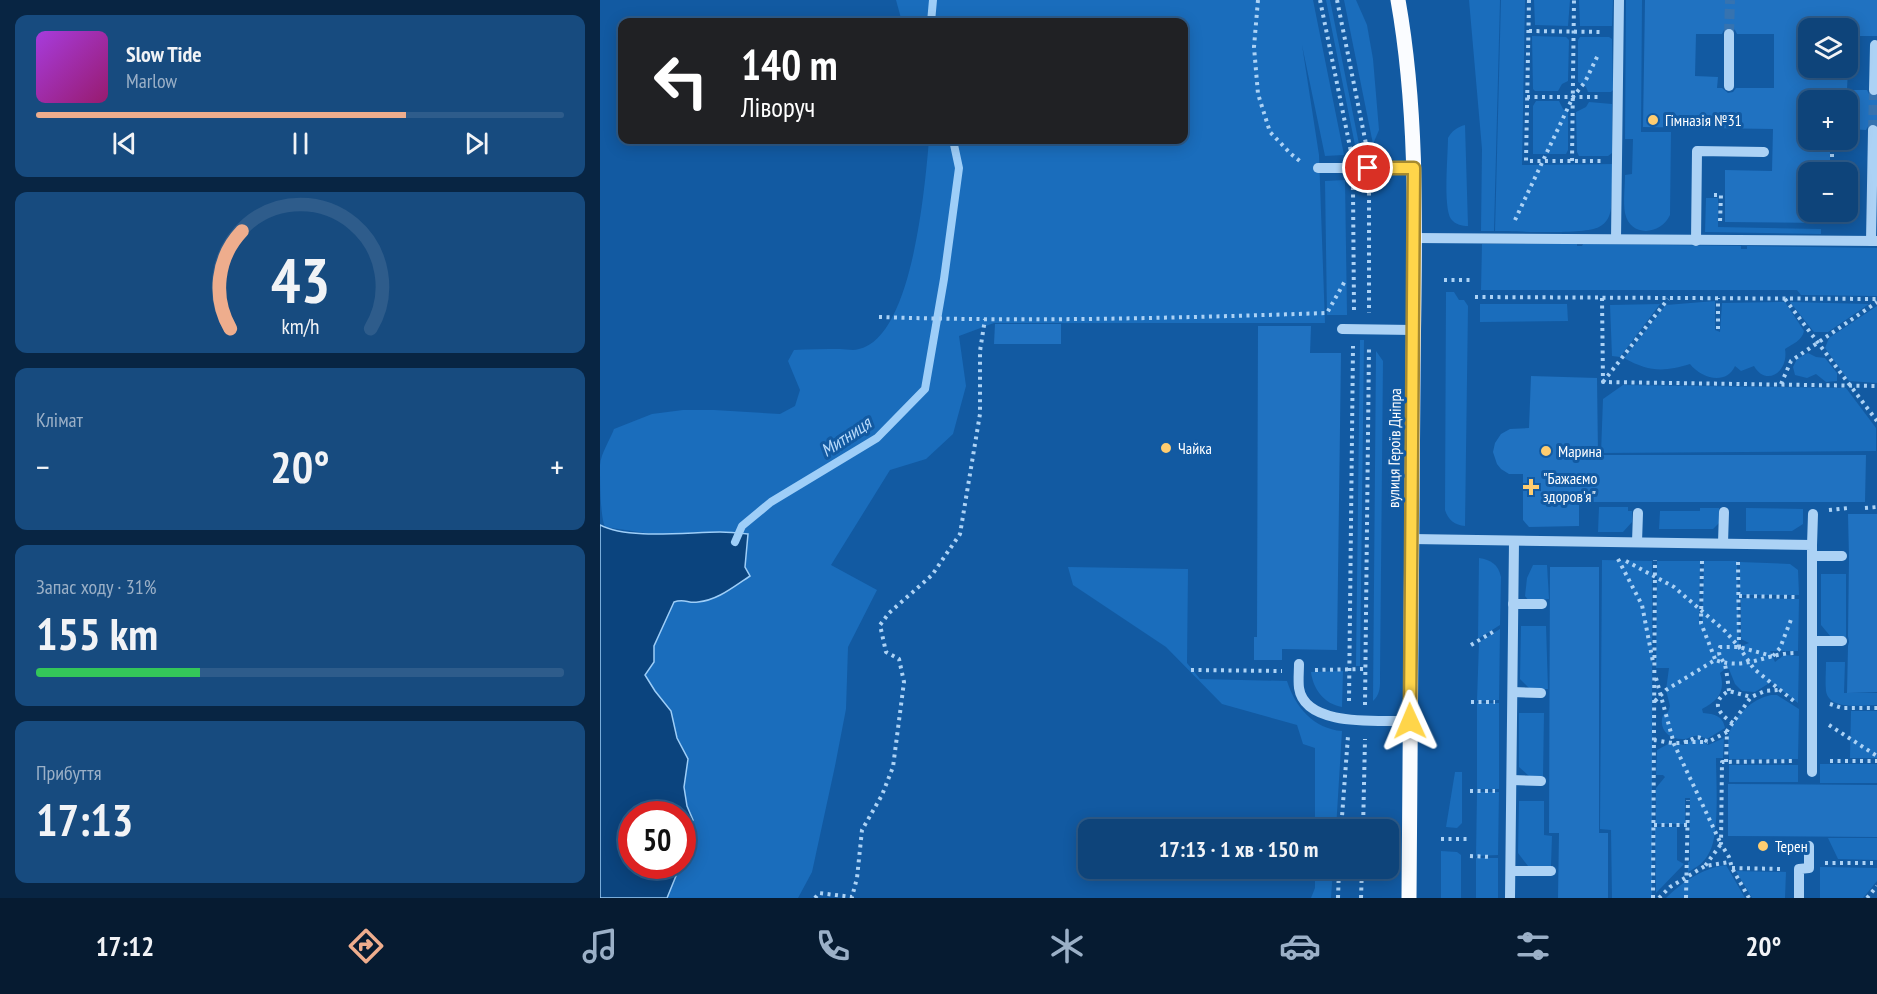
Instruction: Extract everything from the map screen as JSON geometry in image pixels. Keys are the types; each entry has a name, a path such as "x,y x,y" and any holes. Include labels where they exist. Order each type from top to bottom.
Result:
{"main road":[{"name":"вулиця Героїв Дніпра","path":"1398,0 1411,97 1415,238 1409,898"}],"lane":[{"path":"1616,239 1619,0"},
{"path":"1729,86 1730,34"},
{"path":"1874,90 1875,45"},
{"path":"1415,238 1874,241 1873,130"},
{"path":"1696,241 1697,151 1764,152"},
{"path":"1318,168 1414,168"},
{"path":"1342,329 1413,330"},
{"path":"1723,543 1724,512"},
{"path":"1637,542 1638,513"},
{"path":"1812,766 1813,514"},
{"path":"1412,539 1723,543 1812,550 1842,555"},
{"path":"1510,898 1514,541"},
{"path":"1513,604 1542,604"},
{"path":"1812,641 1842,641"},
{"path":"1299,664 1299,689 1305,702 1320,713 1349,720 1410,721"},
{"path":"1513,692 1541,693"},
{"path":"1512,780 1541,781"},
{"path":"1799,898 1799,869 1809,868 1809,846"},
{"path":"1511,871 1551,871"}],"path":[{"path":"1258,0 1254,47 1258,94 1270,132 1306,166 1318,168"},
{"path":"1320,0 1351,155"},
{"path":"1337,0 1368,152"},
{"path":"1529,0 1526,160 1617,161"},
{"path":"1572,161 1574,0"},
{"path":"1528,31 1606,32 1604,42"},
{"path":"1494,238 1512,227 1573,97 1585,82 1599,52"},
{"path":"1527,97 1618,97"},
{"path":"1352,180 1354,315"},
{"path":"1369,182 1369,313"},
{"path":"1696,194 1721,195 1720,226"},
{"path":"1444,280 1474,280"},
{"path":"879,317 930,319 1183,318 1328,313 1345,281"},
{"path":"1475,297 1877,301"},
{"path":"1602,298 1603,382"},
{"path":"1603,382 1669,298"},
{"path":"1718,298 1718,329"},
{"path":"1785,299 1877,421"},
{"path":"1781,384 1791,361 1877,301"},
{"path":"815,898 819,893 852,897 857,878 862,830 882,795 893,767 904,682 898,659 886,652 880,625 889,613 932,575 960,534 980,414 980,351 985,318"},
{"path":"1349,707 1354,340"},
{"path":"1365,707 1369,342"},
{"path":"1603,382 1877,386"},
{"path":"1865,508 1877,507"},
{"path":"1653,898 1655,542"},
{"path":"1749,898 1720,844 1673,742 1655,671 1642,605 1617,556 1674,587 1725,631 1754,669 1778,690 1877,756"},
{"path":"1702,558 1701,623 1715,660"},
{"path":"1738,558 1739,647"},
{"path":"1739,596 1803,597"},
{"path":"1795,604 1797,597"},
{"path":"1773,656 1780,648 1789,629 1793,613"},
{"path":"1471,645 1502,626"},
{"path":"1729,691 1724,663 1718,652 1720,647 1739,647 1773,656"},
{"path":"1654,702 1666,690 1715,660 1741,665 1782,653 1803,653"},
{"path":"1311,670 1366,669"},
{"path":"1191,670 1286,671"},
{"path":"1654,740 1685,742 1695,737 1708,742 1727,731 1751,697 1766,691 1778,690"},
{"path":"1733,723 1719,711 1717,705 1723,694 1729,691 1751,697"},
{"path":"1827,699 1830,704 1842,708 1877,708"},
{"path":"1471,702 1502,702"},
{"path":"1726,762 1727,731"},
{"path":"1342,819 1348,732"},
{"path":"1363,819 1365,739"},
{"path":"1705,866 1720,844 1722,762 1812,766 1877,761"},
{"path":"1470,791 1502,791"},
{"path":"1686,898 1688,800"},
{"path":"1654,825 1687,825"},
{"path":"1441,839 1470,839"},
{"path":"1470,856 1502,857"},
{"path":"1659,898 1670,887 1705,866 1730,862"},
{"path":"1810,862 1877,863"},
{"path":"1732,868 1799,869"},
{"path":"1338,898 1339,879"},
{"path":"1361,898 1362,879"},
{"path":"1867,898 1877,886"}],"shaded area":[{"path":"896,0 1313,0 1344,155 1325,156 1302,45 1319,155 1325,323 994,323 959,336 966,386 953,434 926,459 890,470 831,565 877,590 848,647 846,709 812,872 798,898 667,898 675,879 696,879 696,801 686,801 684,787 688,759 677,738 671,711 645,675 654,662 654,646 674,602 712,599 749,576 745,567 748,534 722,532 659,535 605,527 601,506 600,465 614,429 652,414 683,410 780,414 795,406 800,390 788,361 794,350 857,350 877,338 892,318 904,289 913,257 929,144 1188,144 1188,18 901,18"},
{"path":"1326,0 1330,0 1361,154 1357,155"},
{"path":"1344,0 1356,0 1367,25 1373,59 1379,130 1373,144"},
{"path":"1469,0 1500,0 1494,231 1481,231 1482,149"},
{"path":"1501,0 1525,0 1522,165 1613,164 1611,211 1606,221 1599,227 1565,232 1495,231"},
{"path":"1534,0 1570,0 1568,26 1535,25"},
{"path":"1579,0 1613,0 1612,26 1580,26"},
{"path":"1626,0 1642,0 1641,132 1671,132 1670,215 1660,227 1646,231 1633,227 1628,221 1624,208 1625,175 1632,174 1633,139 1625,139"},
{"path":"1532,36 1566,37 1569,40 1568,81 1562,84 1558,91 1535,91 1533,89"},
{"path":"1580,37 1609,37 1612,39 1613,90 1611,92 1588,92 1586,87 1578,82 1578,40"},
{"path":"1536,101 1559,101 1563,109 1568,112 1568,150 1566,154 1533,154 1533,106"},
{"path":"1589,102 1612,104 1612,153 1608,156 1579,156 1577,152 1576,112 1586,107"},
{"path":"1465,125 1468,226 1459,225 1451,219 1447,204 1448,138 1451,133"},
{"path":"1345,180 1347,315 1327,315 1325,181"},
{"path":"1706,198 1718,198 1718,227 1821,229 1821,234 1705,232"},
{"path":"1482,244 1741,246 1741,249 1747,249 1747,246 1877,248 1877,296 1801,295 1797,290 1481,290"},
{"path":"1446,292 1454,292 1459,300 1464,300 1468,306 1465,526 1452,521 1445,510"},
{"path":"1715,301 1715,330 1720,332 1722,303 1785,302 1804,331 1799,340 1785,349 1784,364 1776,374 1764,375 1754,366 1741,371 1735,366 1726,376 1713,378 1700,373 1690,364 1657,369 1641,366 1624,358 1666,305"},
{"path":"1790,302 1869,304 1828,332 1814,332"},
{"path":"1480,304 1567,304 1568,321 1480,322"},
{"path":"1660,304 1620,357 1612,356 1610,305"},
{"path":"1877,306 1877,383 1849,381 1825,348 1829,338"},
{"path":"1360,340 1364,340 1360,666 1356,666"},
{"path":"1376,351 1383,361 1380,682 1379,692 1373,701"},
{"path":"1808,353 1825,358 1837,373 1837,381 1826,382 1816,374 1807,378 1795,375 1793,367 1797,359"},
{"path":"1623,385 1846,388 1876,428 1876,451 1601,453 1603,399"},
{"path":"1599,507 1628,507 1628,511 1632,511 1632,522 1623,532 1598,532"},
{"path":"1700,508 1719,508 1719,523 1713,529 1659,529 1660,511 1700,511"},
{"path":"1746,508 1803,509 1803,524 1792,531 1746,531"},
{"path":"600,525 612,530 642,534 720,532 748,534 745,567 750,576 712,599 674,602 654,646 654,662 645,675 671,711 677,738 688,759 684,787 686,801 618,801 618,879 675,879 667,898 600,898"},
{"path":"1479,558 1493,563 1501,577 1500,625 1478,639"},
{"path":"1602,560 1652,561 1652,898 1612,898 1611,830 1600,829"},
{"path":"1657,561 1700,561 1699,622 1702,623 1704,561 1737,561 1739,647 1749,643 1741,639 1741,598 1799,599 1798,651 1770,651 1775,662 1784,655 1799,656 1798,703 1771,682 1755,692 1742,691 1735,684 1729,669 1725,669 1720,673 1722,685 1719,695 1702,709 1703,713 1720,718 1725,728 1707,739 1696,736 1679,739 1666,733 1662,720 1670,706 1666,690 1669,668 1656,668"},
{"path":"1740,562 1790,564 1798,570 1799,595 1740,595"},
{"path":"1533,565 1547,565 1549,599 1529,601 1525,596 1527,578"},
{"path":"1068,567 1188,569 1187,663 1200,679 1287,681 1295,700 1307,715 1323,726 1342,731 1337,819 1315,819 1315,748 1303,744 1297,725 1222,704 1166,647 1073,585"},
{"path":"1821,574 1846,574 1846,637 1831,637 1821,625"},
{"path":"1521,626 1546,626 1548,689 1530,689 1520,679"},
{"path":"1500,629 1499,700 1477,701 1479,642"},
{"path":"1826,662 1845,662 1844,693 1877,693 1877,705 1847,706 1833,702 1826,691"},
{"path":"1343,671 1342,707 1330,703 1320,695 1311,672"},
{"path":"1771,695 1777,695 1799,709 1798,759 1729,759 1728,737 1735,720 1751,704"},
{"path":"1477,703 1499,703 1499,789 1477,789"},
{"path":"1851,711 1877,711 1877,758 1850,758"},
{"path":"1519,713 1544,713 1543,777 1529,776 1519,767"},
{"path":"1724,738 1723,758 1716,758 1715,834 1703,862 1688,872 1690,798 1685,798 1685,824 1656,824 1656,788 1665,777 1656,775 1657,750 1670,743 1685,745 1697,740 1708,745"},
{"path":"1820,764 1877,764 1877,783 1820,783"},
{"path":"1729,765 1798,765 1798,782 1729,782"},
{"path":"1455,772 1462,772 1462,823 1457,828 1446,827"},
{"path":"1477,792 1499,792 1498,855 1476,856"},
{"path":"1519,801 1544,801 1544,835 1552,836 1551,866 1528,866 1518,853"},
{"path":"1655,827 1677,827 1677,860 1684,864 1656,893"},
{"path":"1828,838 1877,838 1877,860 1838,859"},
{"path":"1441,851 1457,852 1461,855 1461,898 1441,898"},
{"path":"1476,858 1498,858 1498,898 1476,898"},
{"path":"1726,865 1745,898 1666,898 1693,877 1709,869"},
{"path":"1820,867 1877,868 1877,881 1863,898 1820,898"},
{"path":"1736,871 1786,872 1785,898 1752,898"},
{"path":"1315,879 1332,879 1331,898 1311,898 1315,888"}],"building":[{"path":"1645,0 1877,0 1877,36 1858,36 1858,18 1798,18 1798,78 1848,78 1847,90 1798,90 1798,150 1830,150 1830,162 1798,162 1798,222 1829,223 1725,222 1725,170 1772,171 1773,129 1643,127","holes":["1730,27 1737,34 1774,34 1774,88 1736,88 1733,92 1728,93 1722,88 1717,88 1718,77 1695,76 1696,34 1722,34 1725,28"]},
{"path":"1858,90 1867,90 1870,96 1877,97 1877,124 1870,123 1866,130 1858,130"},
{"path":"995,324 1061,324 1061,344 994,344"},
{"path":"1258,326 1311,326 1310,353 1341,353 1337,650 1282,649 1282,660 1254,660 1254,637 1257,637"},
{"path":"1531,376 1597,378 1598,455 1866,455 1865,502 1579,502 1579,526 1529,527 1523,520 1523,474 1509,474 1501,469 1493,452 1495,443 1501,434 1510,429 1529,428"},
{"path":"1848,514 1877,514 1877,692 1847,693"},
{"path":"1550,567 1599,567 1599,833 1608,833 1608,898 1558,898 1559,833 1549,833"},
{"path":"1728,784 1877,785 1877,837 1728,836"}],"waterway":[{"name":"Митниця","path":"931,18 933,0"},
{"name":"Митниця","path":"735,542 742,526 771,502 877,438 925,389 944,279 959,168 954,144"}],"tunnel":[{"path":"1729,34 1730,0"},
{"path":"1873,130 1874,90"}],"place":[{"name":"Гімназія №31","path":"1653,120"},
{"name":"Чайка","path":"1166,448"},
{"name":"Марина","path":"1546,451"},
{"name":"\"Бажаємо здоров'я\"","path":"1531,487"},
{"name":"Терен","path":"1763,846"}],"route":[{"path":"1368,168 1414,168 1410,721"}]}
